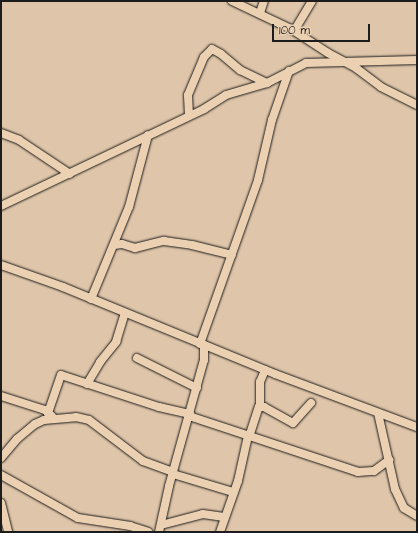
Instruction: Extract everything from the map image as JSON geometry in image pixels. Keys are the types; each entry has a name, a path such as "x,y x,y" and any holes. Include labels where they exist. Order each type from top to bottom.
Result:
{"street":[{"path":"232,1 260,13 294,31 346,62 382,87 417,105"},
{"path":"260,13 264,1"},
{"path":"294,31 312,1"},
{"path":"189,115 188,95 204,57 212,49 244,72 267,83"},
{"path":"1,206 148,136 234,91 267,83 288,70 306,64 417,60"},
{"path":"160,529 173,473 190,415 205,354 202,344 259,175 272,120 288,70"},
{"path":"1,133 19,140 70,174"},
{"path":"91,299 129,208 148,136"},
{"path":"114,245 122,244 135,248 164,241 192,245 232,255"},
{"path":"1,265 91,299 264,370 417,427"},
{"path":"87,384 116,342 125,313"},
{"path":"137,358 196,388"},
{"path":"220,532 224,517 238,481 248,436 260,407 260,382 264,370"},
{"path":"48,413 60,375 190,415 248,436 306,452 364,473 377,470 389,460"},
{"path":"1,396 48,413 55,418"},
{"path":"260,407 293,423 311,403"},
{"path":"378,413 400,502 404,508 417,516"},
{"path":"3,453 27,429 44,420 76,416 89,420 143,461 173,473 233,492"},
{"path":"1,475 78,518 130,526 148,532"},
{"path":"1,503 8,532"},
{"path":"160,529 204,514 224,517"}]}
